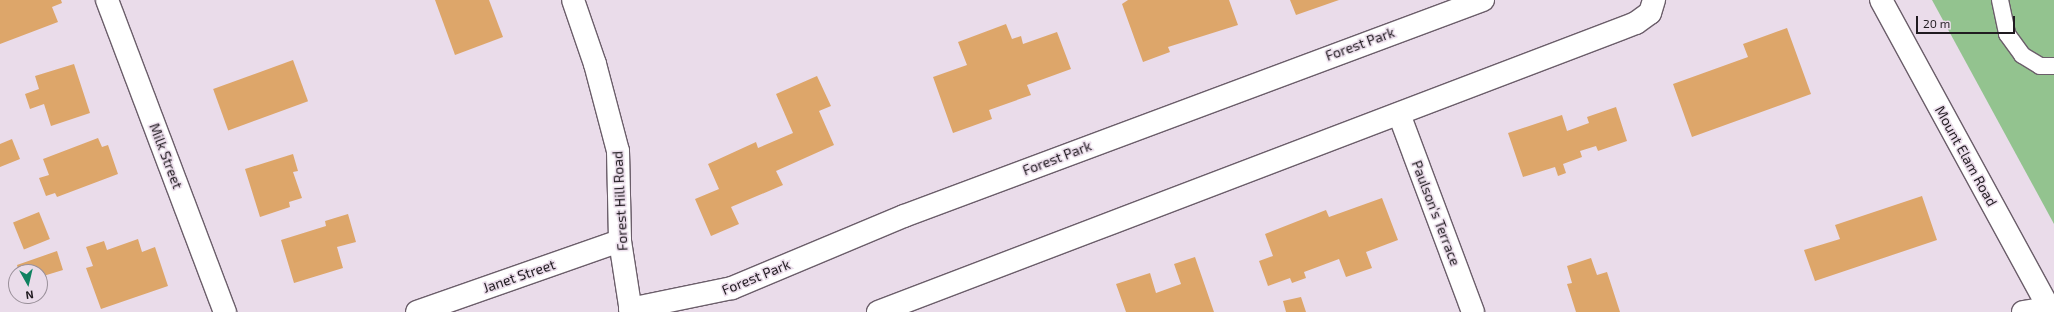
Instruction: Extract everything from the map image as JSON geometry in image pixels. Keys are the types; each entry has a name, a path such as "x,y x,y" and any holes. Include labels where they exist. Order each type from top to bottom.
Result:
{"street":[{"name":"Milk Street","path":"107,0 225,312"},
{"name":"Forest Hill Road","path":"573,0 596,64 613,124 620,174 620,241 631,311"},
{"name":"Forest Park","path":"631,311 732,288 904,216 1483,0"},
{"path":"878,312 1636,23 1650,13 1654,0"},
{"name":"Mount Elam Road","path":"1880,0 2050,310"},
{"name":"Paulson's Terrace","path":"1399,114 1473,312"},
{"name":"Janet Street","path":"417,312 620,241"},
{"path":"2023,312 2050,310"}],"lane":[{"path":"2000,0 2007,34 2022,55 2040,66 2054,66"}],"green space":[{"path":"1932,0 2054,0 2054,224"}],"building":[{"path":"0,0 61,0 62,3 52,7 58,22 0,44"},
{"path":"435,0 489,0 503,37 455,55"},
{"path":"1128,0 1229,0 1238,25 1168,47 1170,52 1143,62 1122,4"},
{"path":"1290,0 1339,0 1296,15"},
{"path":"1006,24 1012,39 1021,36 1023,44 1057,32 1071,69 1027,85 1031,95 989,110 992,119 953,133 933,77 967,65 958,42"},
{"path":"1787,28 1811,94 1692,137 1673,84 1748,57 1743,44"},
{"path":"293,60 308,101 228,130 213,89"},
{"path":"74,64 90,113 51,126 44,104 30,109 25,94 39,89 35,76"},
{"path":"817,76 831,106 819,111 834,145 776,171 783,185 731,207 739,224 711,236 695,199 719,189 708,164 756,142 758,148 793,133 776,94"},
{"path":"1616,107 1627,141 1598,151 1596,146 1580,151 1582,157 1563,164 1566,173 1558,176 1555,167 1523,177 1508,133 1562,115 1567,131 1589,123 1587,117"},
{"path":"98,138 102,147 108,145 118,174 57,197 55,193 46,196 39,178 49,175 43,159"},
{"path":"12,139 20,159 0,167 0,144"},
{"path":"293,154 298,171 293,172 302,198 289,202 290,207 260,217 245,169"},
{"path":"1922,196 1937,240 1815,281 1804,250 1840,239 1835,225"},
{"path":"1382,198 1398,240 1366,252 1372,268 1346,277 1339,259 1304,272 1306,278 1292,283 1290,278 1268,286 1259,261 1273,256 1265,234 1326,210 1329,217"},
{"path":"39,212 50,239 24,249 13,222"},
{"path":"348,214 356,242 337,247 343,268 294,283 281,240 326,226 325,221"},
{"path":"138,239 142,252 155,247 168,286 101,309 86,268 93,266 86,247 104,241 107,250"},
{"path":"57,251 63,270 48,275 48,264 20,264"},
{"path":"1195,257 1214,312 1126,312 1116,284 1150,273 1156,293 1181,284 1174,264"},
{"path":"1591,258 1597,275 1607,272 1620,312 1576,312 1567,284 1572,283 1567,266"},
{"path":"1301,297 1306,312 1286,312 1283,301"}]}
